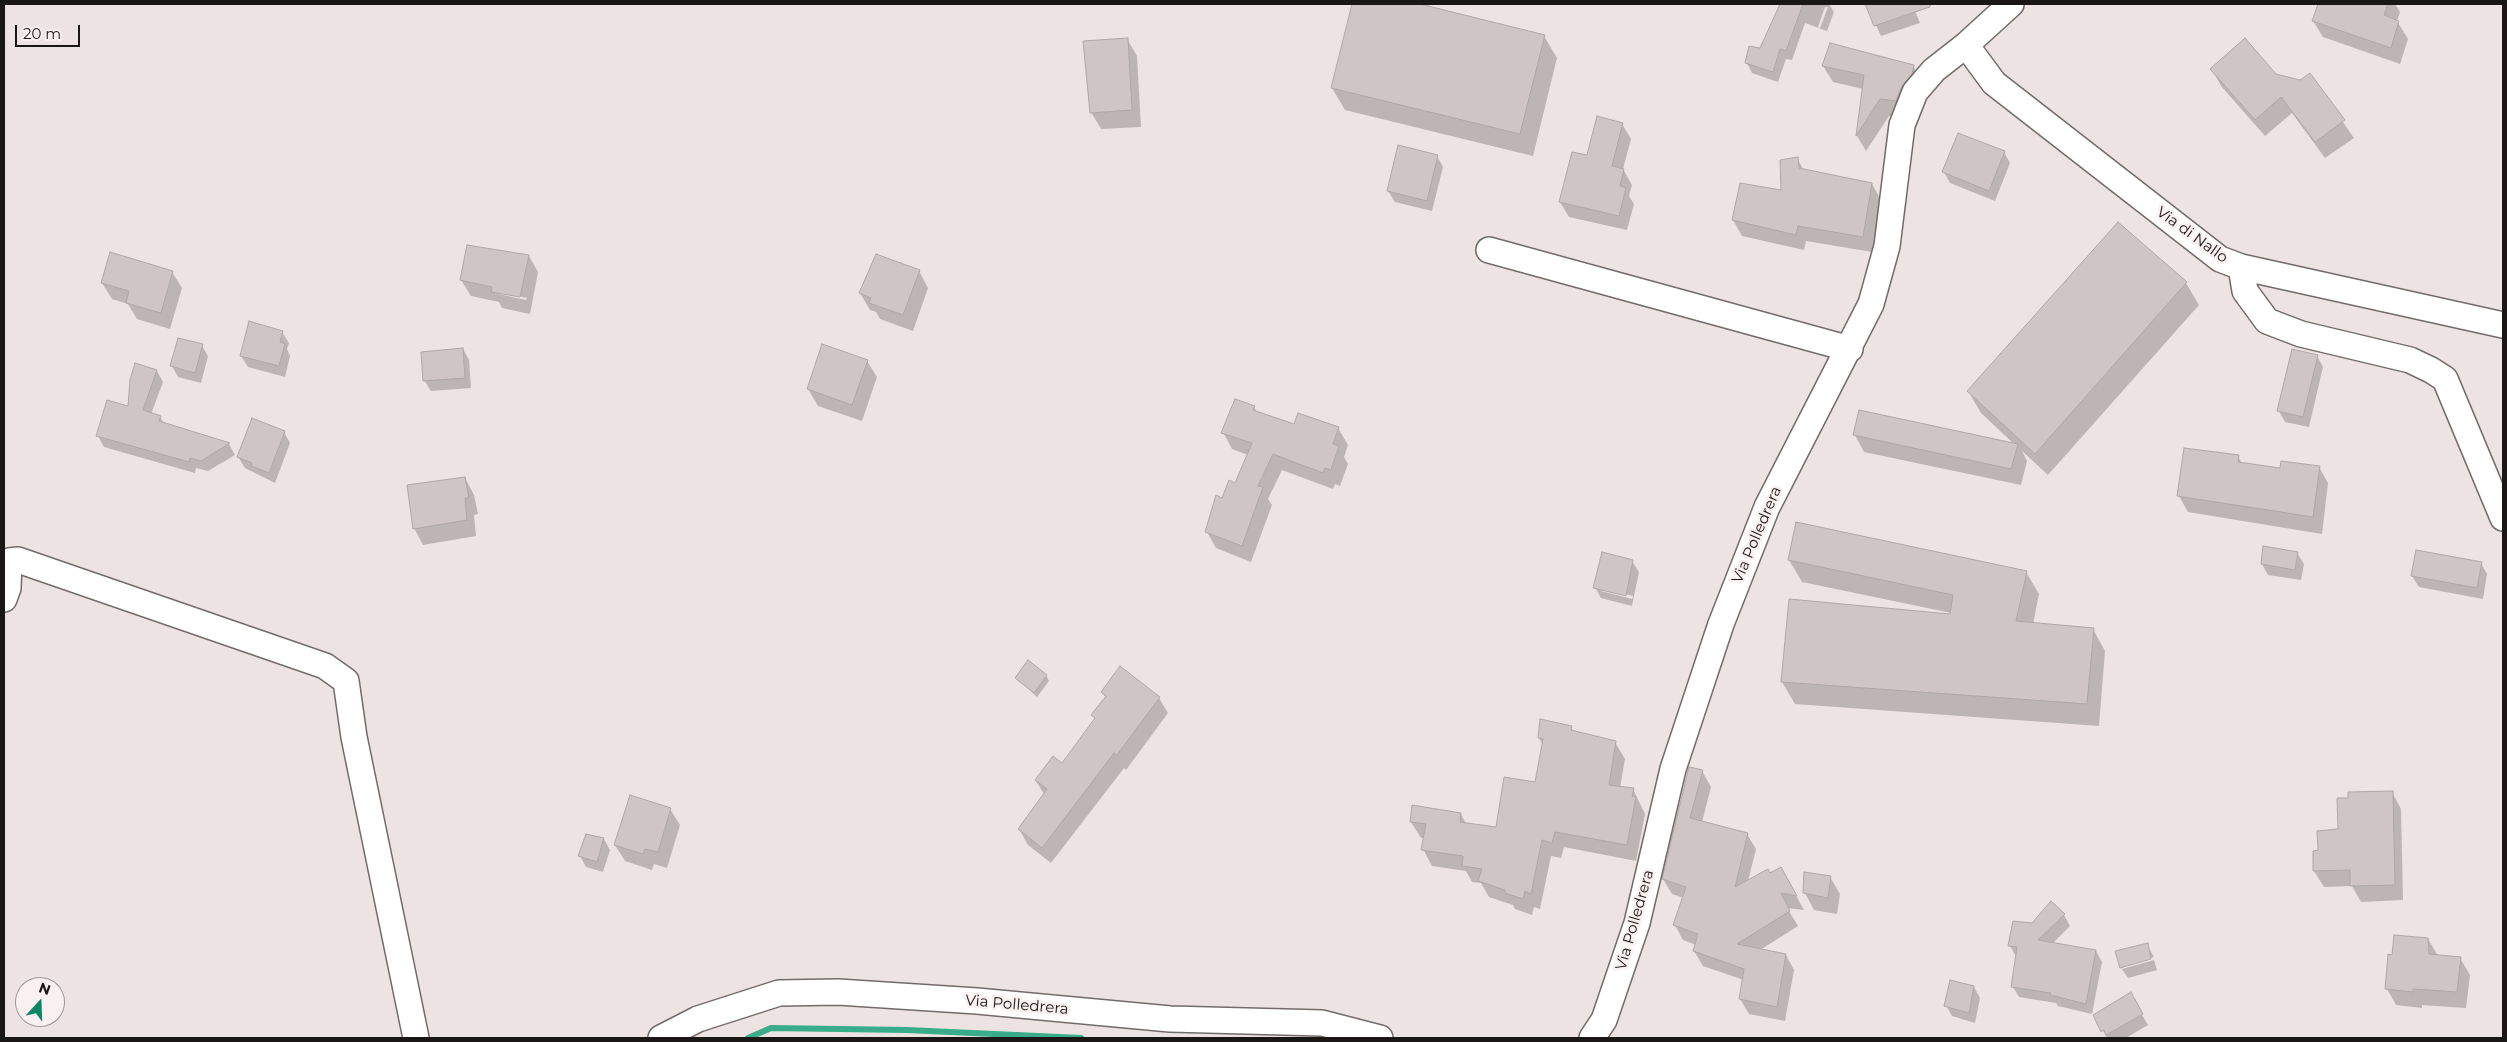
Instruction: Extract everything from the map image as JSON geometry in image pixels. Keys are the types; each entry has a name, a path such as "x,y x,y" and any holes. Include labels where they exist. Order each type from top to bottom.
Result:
{"street":[{"name":"Via Polledrera","path":"1592,1038 1604,1020 1638,922 1673,769 1721,624 1766,507 1850,349 1871,304 1887,246 1902,125 1915,92 1928,77 1966,45 1999,7"},
{"name":"Via di Nallo","path":"1966,45 1994,83 2220,259 2241,267 2503,325"},
{"path":"1489,250 1850,349"},
{"path":"2241,267 2245,291 2267,321 2301,334 2410,360 2431,370 2445,380 2503,518"},
{"path":"4,599 8,588 9,561 18,560 325,666 346,681 354,737 416,1038"},
{"name":"Via Polledrera","path":"661,1038 698,1019 779,993 838,992 1170,1019 1322,1023 1380,1038"}],"building":[{"path":"1352,4 1420,4 1545,35 1520,134 1331,88"},
{"path":"1780,4 1803,4 1786,51 1780,49 1773,72 1745,63 1749,46 1760,48"},
{"path":"1865,4 1930,4 1930,7 1874,26"},
{"path":"2318,4 2388,4 2384,15 2399,21 2391,48 2312,21"},
{"path":"1128,38 1132,110 1090,113 1083,41"},
{"path":"2245,38 2276,74 2300,80 2310,73 2345,120 2315,142 2281,97 2255,120 2210,69"},
{"path":"1830,43 1914,65 1912,74 1902,86 1896,101 1880,99 1856,136 1864,75 1822,66"},
{"path":"1597,116 1623,123 1612,166 1624,169 1620,186 1626,188 1619,216 1559,202 1572,152 1587,155"},
{"path":"1958,133 2005,151 1989,191 1942,172"},
{"path":"1398,145 1438,155 1427,201 1387,191"},
{"path":"1798,157 1799,168 1872,183 1863,237 1798,226 1796,235 1732,220 1740,183 1781,190 1780,160"},
{"path":"2118,222 2187,282 2035,454 1967,391"},
{"path":"467,245 529,255 520,297 491,292 492,287 460,280"},
{"path":"110,252 173,271 161,313 126,303 129,291 101,283"},
{"path":"876,254 920,270 903,315 869,303 871,298 859,293"},
{"path":"249,321 283,331 280,342 285,344 279,366 240,356"},
{"path":"178,338 203,344 195,373 170,366"},
{"path":"822,344 868,360 852,405 807,389"},
{"path":"463,348 465,378 423,381 421,352"},
{"path":"2292,349 2318,355 2303,417 2277,411"},
{"path":"135,363 157,370 143,410 161,416 159,421 230,443 201,461 190,458 189,462 96,436 107,400 128,406 130,380"},
{"path":"1235,399 1255,406 1253,410 1294,424 1298,413 1339,427 1333,444 1339,446 1331,470 1325,468 1323,473 1273,454 1258,486 1263,487 1242,546 1205,532 1216,495 1222,498 1229,480 1235,483 1252,443 1221,433"},
{"path":"1859,410 2018,444 2011,469 1853,435"},
{"path":"252,418 285,431 269,473 251,466 252,463 237,457"},
{"path":"2184,448 2239,455 2238,462 2280,468 2281,461 2320,466 2313,517 2177,496"},
{"path":"465,477 469,498 465,498 467,520 413,529 407,485"},
{"path":"1796,522 2027,571 2016,621 2094,628 2087,704 1781,682 1789,599 1950,614 1953,595 1788,560"},
{"path":"2263,546 2298,552 2295,570 2261,564"},
{"path":"2416,550 2482,562 2477,588 2411,576"},
{"path":"1602,552 1633,560 1626,596 1593,588"},
{"path":"1028,660 1047,675 1034,693 1015,678"},
{"path":"1120,666 1160,697 1117,755 1114,753 1042,848 1018,829 1047,789 1035,780 1053,756 1062,763 1095,718 1091,715 1106,696 1101,692"},
{"path":"1540,719 1572,726 1571,730 1616,741 1609,785 1634,788 1632,796 1636,797 1627,845 1555,832 1552,843 1542,840 1531,894 1525,891 1523,899 1505,893 1505,890 1478,881 1482,869 1462,866 1463,856 1421,850 1426,824 1410,822 1412,805 1461,813 1460,822 1496,827 1504,777 1535,782 1543,739 1538,738"},
{"path":"1689,767 1703,770 1690,818 1748,833 1735,887 1768,869 1770,873 1781,867 1797,896 1781,893 1790,911 1737,944 1786,954 1777,1007 1739,999 1744,969 1693,951 1698,934 1673,925 1686,887 1662,879"},
{"path":"2393,791 2395,885 2350,886 2350,870 2313,871 2313,851 2318,850 2317,831 2338,829 2337,798 2348,798 2348,792"},
{"path":"630,795 671,808 658,852 645,849 643,854 614,845"},
{"path":"586,834 604,838 597,862 578,856"},
{"path":"1804,872 1831,876 1828,898 1803,893"},
{"path":"2051,901 2065,914 2038,940 2096,950 2086,1004 2050,995 2051,993 2011,987 2017,947 2008,946 2013,921 2032,923"},
{"path":"2394,935 2428,938 2429,954 2461,957 2457,992 2413,989 2413,992 2385,989 2388,954 2392,955"},
{"path":"2148,943 2151,959 2120,968 2115,951"},
{"path":"1950,980 1974,986 1969,1013 1944,1006"},
{"path":"2131,992 2143,1014 2106,1035 2104,1030 2101,1032 2093,1015"}],"waterway":[{"path":"748,1038 771,1028 907,1030 1081,1038"}]}
